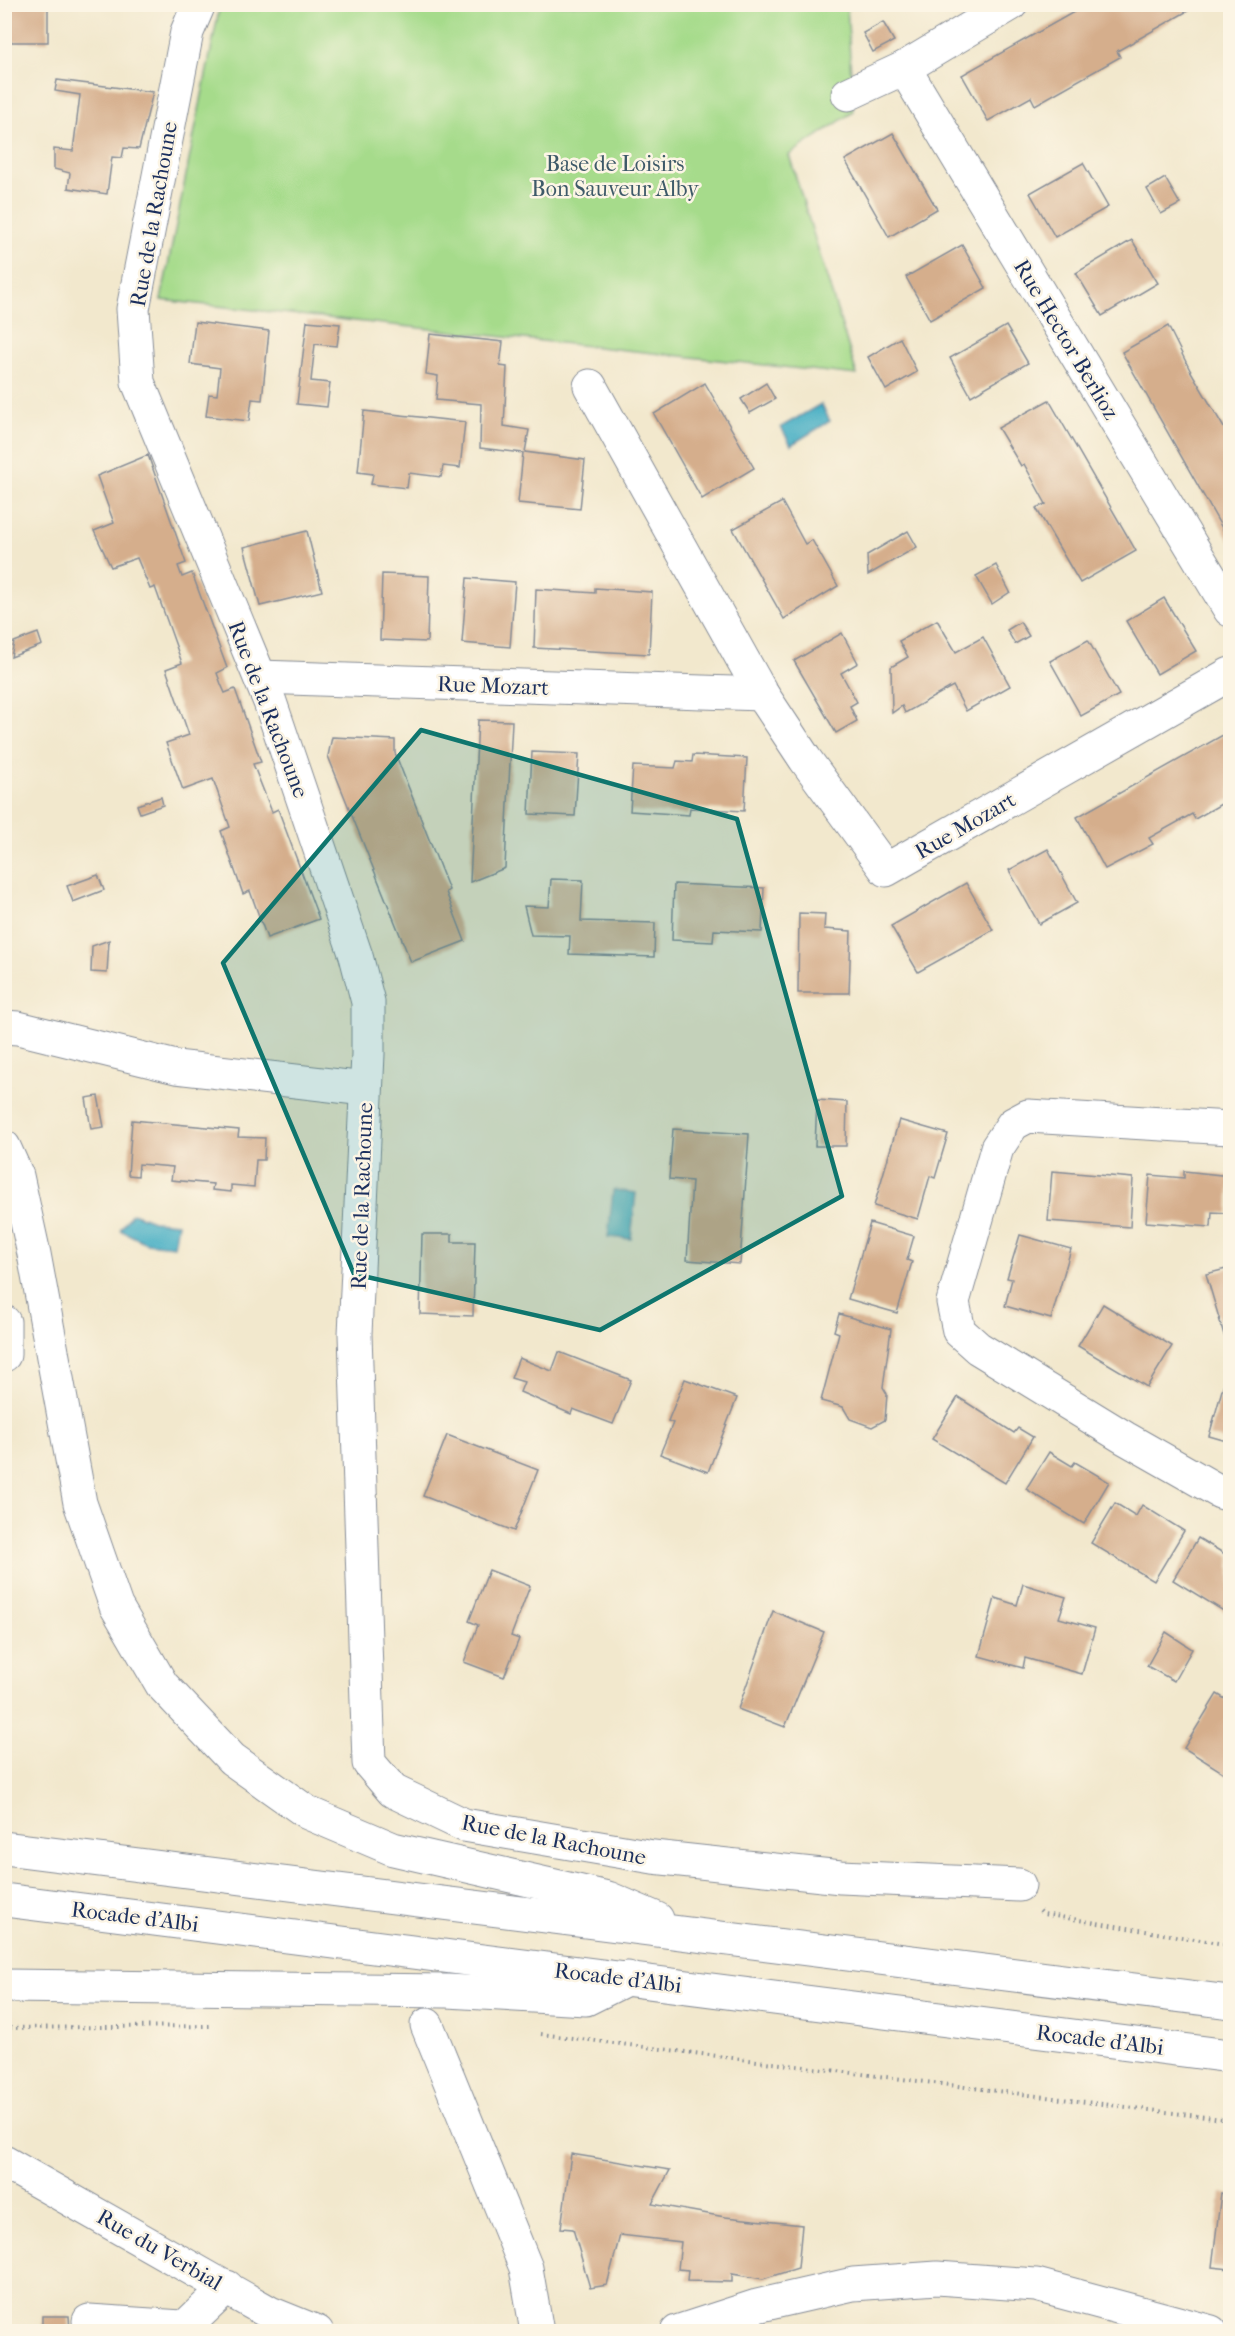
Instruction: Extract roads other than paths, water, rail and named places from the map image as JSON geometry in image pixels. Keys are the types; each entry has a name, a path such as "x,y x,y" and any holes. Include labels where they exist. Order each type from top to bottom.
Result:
{"main road":[{"path":"848,94 904,68 1011,4"},
{"name":"Rue de la Rachoune","path":"192,14 133,309 138,382 260,677 363,979 369,1022 356,1334 369,1763 393,1791 464,1825 653,1857 841,1877 1019,1885"},
{"name":"Rue Hector Berlioz","path":"904,68 1230,610"},
{"name":"Rue Mozart","path":"590,386 762,694 886,870 1230,674"},
{"name":"Rue Mozart","path":"260,677 762,694"},
{"path":"4,1027 18,1028 176,1067 365,1089"},
{"path":"1230,1128 1028,1116 1013,1124 997,1148 952,1302 959,1331 978,1348 1125,1438 1220,1492 1230,1495"},
{"path":"4,1147 17,1176 34,1254 80,1503 116,1605 162,1685 232,1759 308,1813 393,1849 608,1898 692,1935"},
{"path":"4,1322 4,1355"},
{"path":"4,1848 1230,2002"},
{"name":"Rocade d'Albi","path":"4,1900 1230,2056"},
{"path":"4,1986 447,1991 586,1999 628,1978"},
{"path":"427,2025 526,2268 537,2331"},
{"name":"Rue du Verbial","path":"4,2162 270,2313 317,2331"},
{"path":"677,2331 757,2306 853,2284 937,2278 1036,2285 1211,2331"},
{"path":"89,2321 181,2329 227,2287"}],"water":[{"path":"821,404 830,421 791,445 781,427"},
{"path":"613,1190 636,1193 631,1239 608,1237"},
{"path":"132,1213 153,1221 178,1223 174,1246 146,1243 120,1230"}],"park label":[{"name":"Base de Loisirs Bon Sauveur Alby","path":"615,176"}]}
